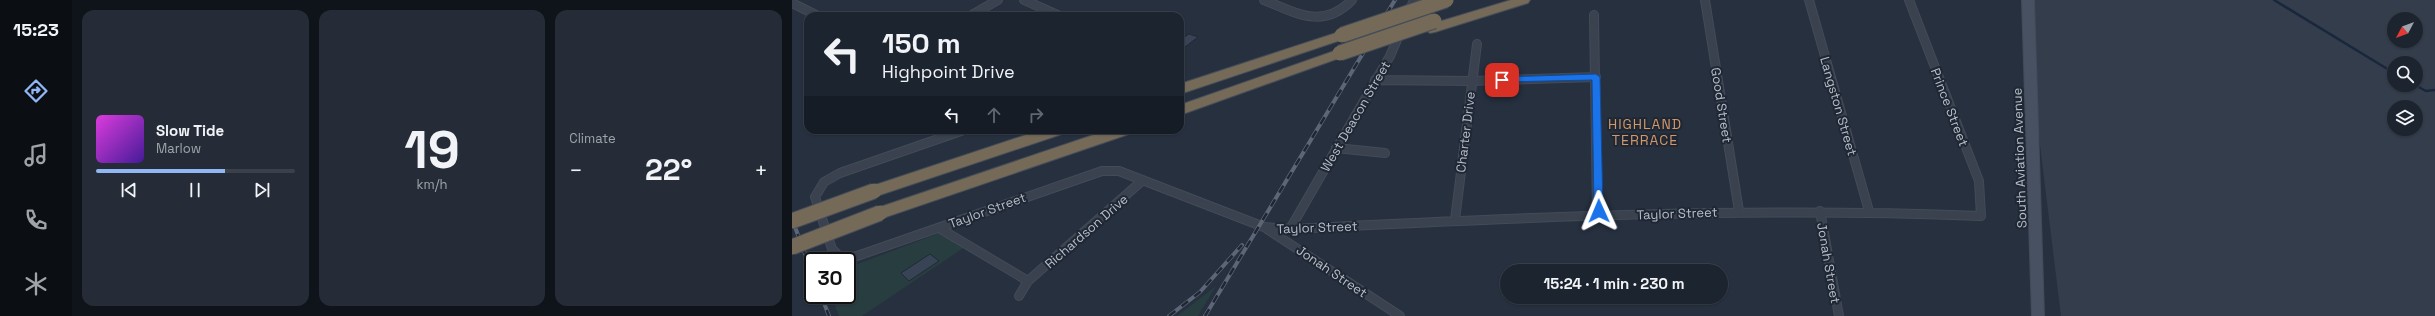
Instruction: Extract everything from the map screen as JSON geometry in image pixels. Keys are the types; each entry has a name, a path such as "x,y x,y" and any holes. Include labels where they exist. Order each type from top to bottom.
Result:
{"highway":[{"path":"1184,88 1446,0"},
{"path":"1432,25 1493,0"},
{"path":"1184,109 1311,62 1432,25 1524,0"},
{"path":"792,221 874,191 1045,134"},
{"path":"792,247 880,214 1112,134"}],"street":[{"path":"977,12 998,0"},
{"path":"1024,0 1051,12"},
{"path":"1264,0 1307,17 1338,11 1352,0"},
{"name":"West Deacon Street","path":"1290,229 1390,56 1414,0"},
{"name":"Good Street","path":"1705,0 1739,211"},
{"name":"Langston Street","path":"1809,0 1869,211"},
{"name":"Prince Street","path":"1909,0 1979,181 1981,216"},
{"name":"South Aviation Avenue","path":"2028,0 2038,316"},
{"path":"792,3 810,12"},
{"path":"1594,14 1597,215"},
{"name":"Charter Drive","path":"1455,220 1471,81 1477,44"},
{"path":"1375,80 1471,81 1596,77"},
{"name":"Taylor Street","path":"952,134 840,173 824,182 815,197 832,249 841,258 857,256 1085,175 1102,171 1119,171 1264,227 1290,229 1455,220 1739,211 1869,211 1981,216"},
{"path":"1336,148 1385,153"},
{"name":"Richardson Drive","path":"1019,296 1028,281 1143,180"},
{"name":"Jonah Street","path":"1820,211 1839,316"},
{"name":"Jonah Street","path":"1264,227 1400,316"},
{"path":"939,228 1028,281"}],"shaded area":[{"path":"2034,0 2435,0 2435,316 2061,316 2032,80"}],"green space":[{"path":"945,231 968,245 862,316 839,316 834,304 856,304 856,265"},
{"path":"1216,286 1198,316 1177,316"}],"building":[{"path":"1189,34 1198,37 1185,47 1184,37"},
{"path":"930,254 939,261 909,281 901,273"}],"waterway":[{"path":"2274,0 2387,69"},
{"path":"2423,89 2426,91 2435,90"}],"railway":[{"path":"1205,316 1395,0"},
{"path":"792,219 804,252"},
{"path":"1169,316 1200,292 1242,245"},
{"path":"824,304 829,316"}],"district":[{"name":"HIGHLAND TERRACE","path":"1645,132"}],"route":[{"path":"1502,80 1596,77 1599,211"}]}
